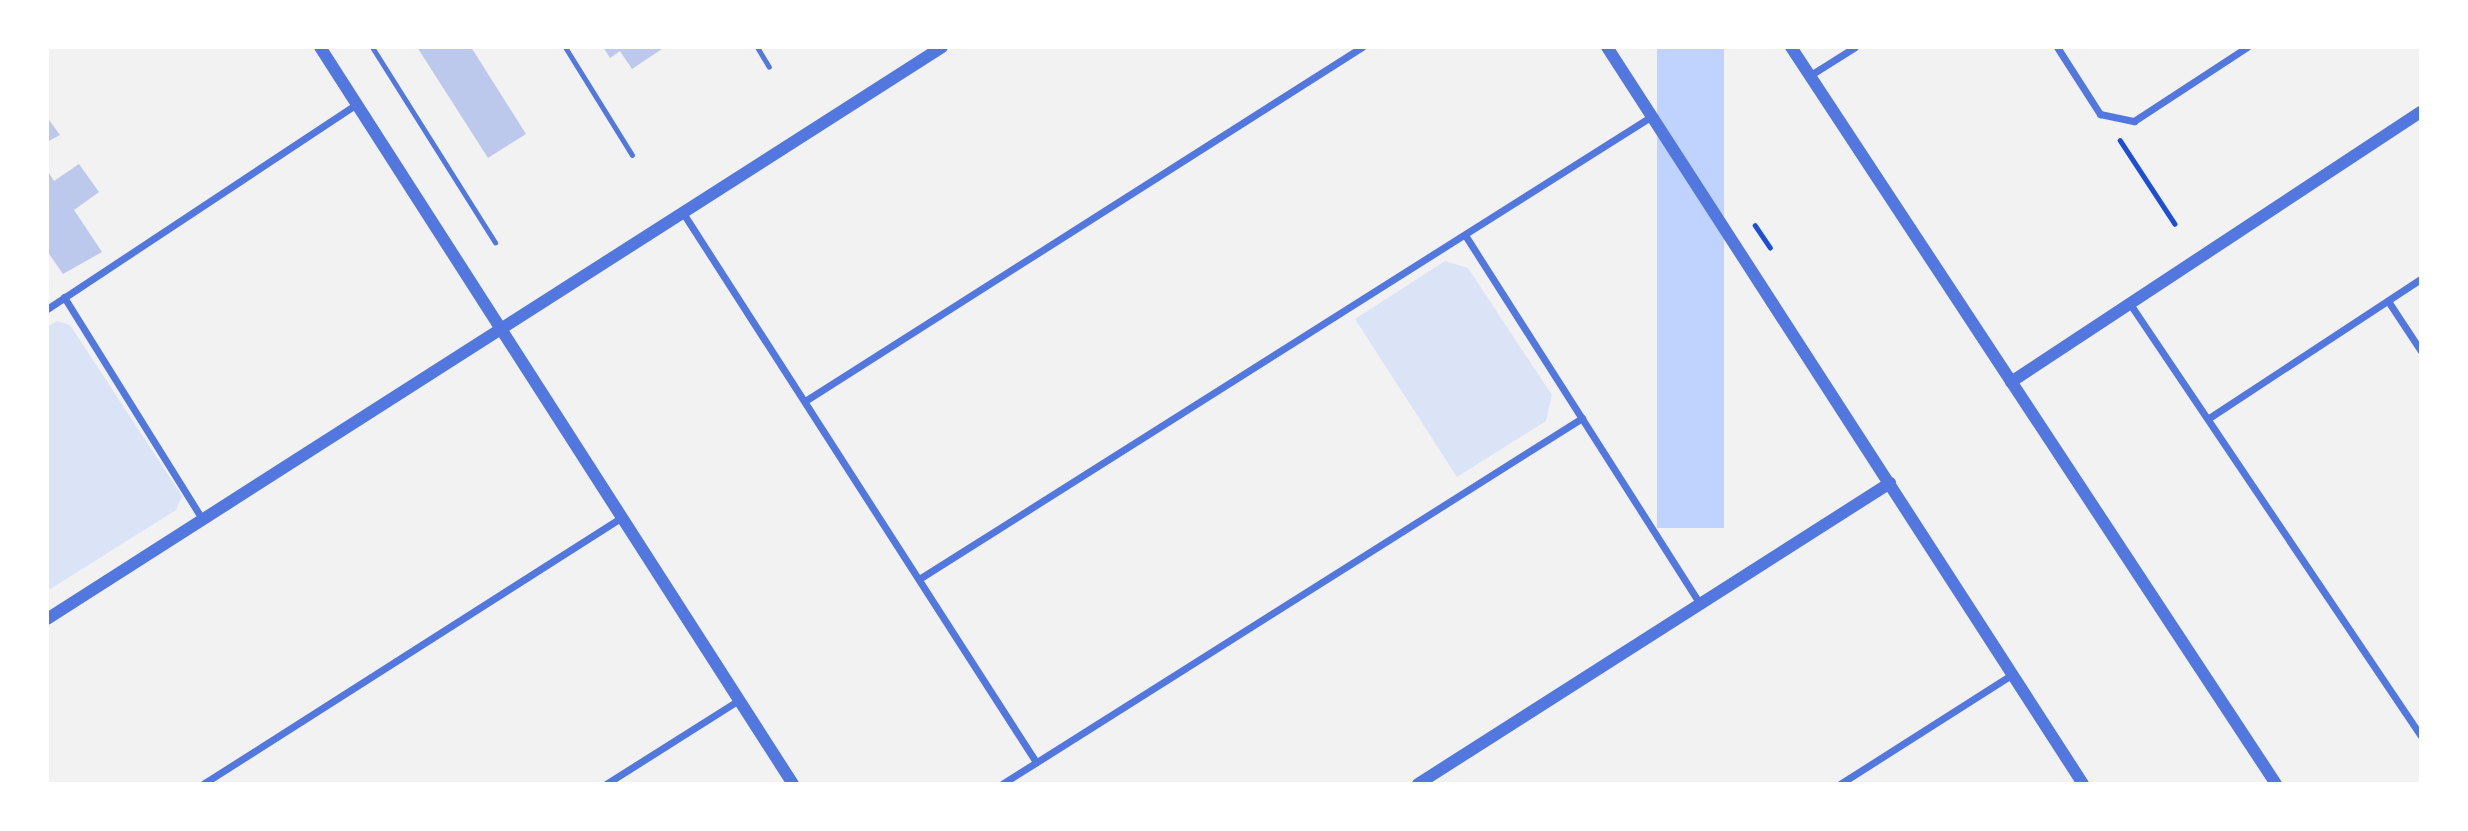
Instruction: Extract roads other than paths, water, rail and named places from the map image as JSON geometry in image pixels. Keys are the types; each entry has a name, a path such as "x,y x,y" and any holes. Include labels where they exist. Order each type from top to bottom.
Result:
{"street":[{"path":"320,47 793,784"},
{"path":"47,619 942,47"},
{"path":"805,401 1362,47"},
{"path":"1607,47 2083,784"},
{"path":"1791,47 2276,784"},
{"path":"1810,76 1855,47"},
{"path":"2057,47 2100,114 2134,121 2247,47"},
{"path":"47,309 357,104"},
{"path":"2011,382 2421,112"},
{"path":"919,579 1652,117"},
{"path":"683,213 1036,762"},
{"path":"1465,235 1700,604"},
{"path":"2209,418 2421,279"},
{"path":"64,297 203,520"},
{"path":"2388,301 2421,351"},
{"path":"2130,304 2421,736"},
{"path":"1002,784 1582,418"},
{"path":"1418,784 1890,483"},
{"path":"203,784 623,517"},
{"path":"1840,784 2011,675"},
{"path":"606,784 739,701"}],"lane":[{"path":"372,47 495,242"},
{"path":"565,47 632,155"},
{"path":"757,47 769,67"}],"water":[{"path":"1657,47 1724,47 1724,528 1657,528"}]}
